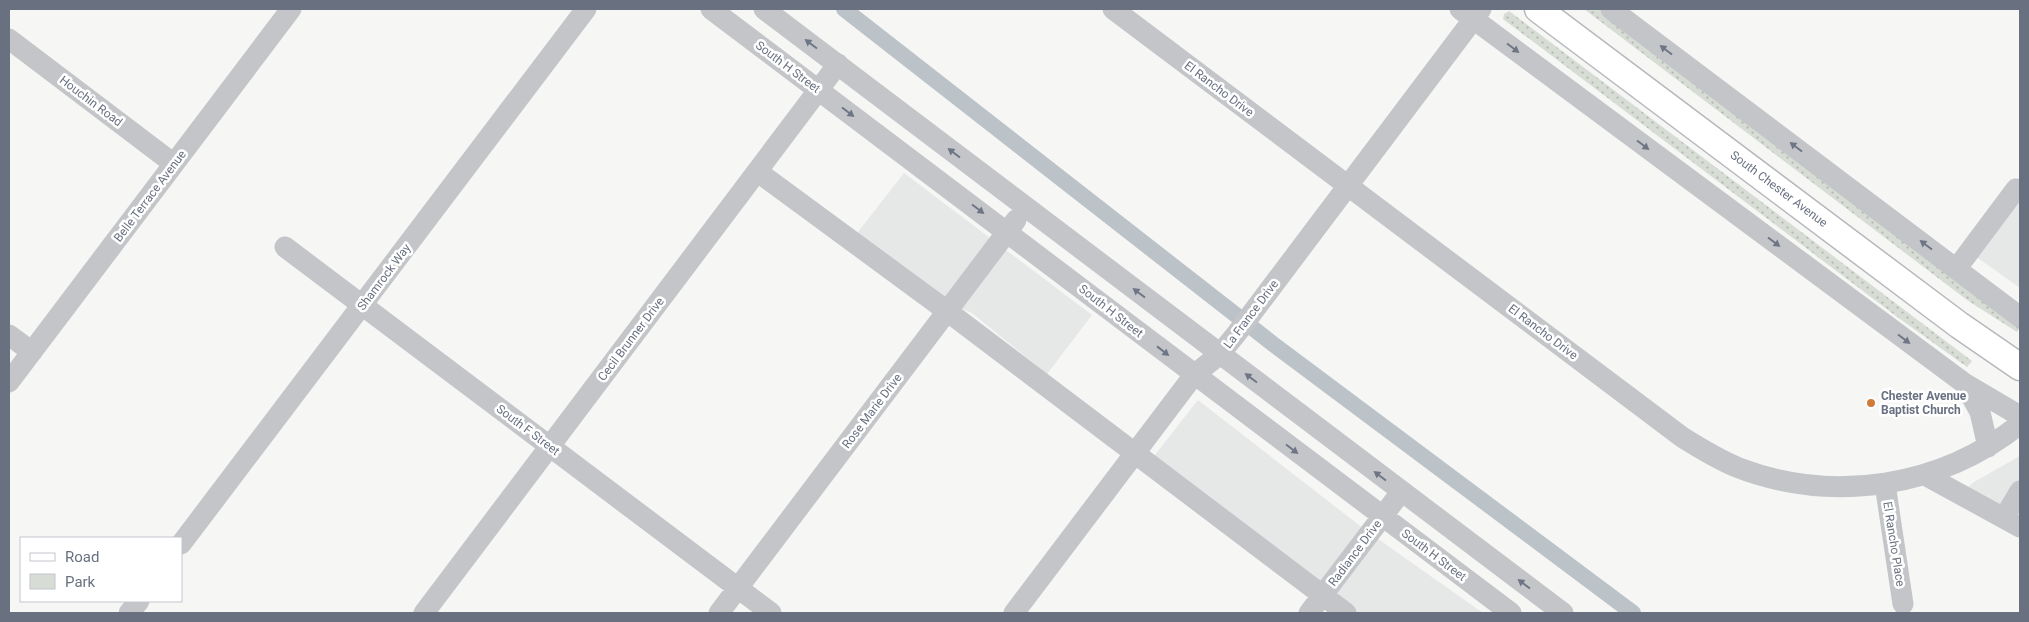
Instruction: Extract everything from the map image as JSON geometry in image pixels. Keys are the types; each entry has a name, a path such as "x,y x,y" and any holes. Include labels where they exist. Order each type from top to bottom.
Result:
{"main road":[{"name":"South Chester Avenue","path":"1538,9 1959,325 2020,367"}],"street":[{"name":"Belle Terrace Avenue","path":"9,382 291,9"},
{"name":"Shamrock Way","path":"182,543 586,9"},
{"name":"South H Street","path":"711,9 1511,613"},
{"path":"764,9 1563,613"},
{"name":"El Rancho Drive","path":"1113,9 1682,437 1708,453 1739,468 1801,484 1830,487 1885,484 1925,475 1949,466 1988,446 2020,424"},
{"path":"1611,9 2020,317"},
{"path":"1472,12 1964,383 2020,416"},
{"name":"La France Drive","path":"1014,613 1194,375 1220,354 1255,310 1348,186 1472,12"},
{"name":"Houchin Road","path":"9,39 174,164"},
{"name":"Cecil Brunner Drive","path":"424,613 838,64"},
{"path":"758,172 1346,613"},
{"path":"1957,268 2016,189 2020,192"},
{"name":"Rose Marie Drive","path":"719,613 1025,207"},
{"name":"South F Street","path":"285,247 771,613"},
{"path":"1980,286 2020,305"},
{"path":"9,334 32,352"},
{"path":"1964,383 1980,412 1988,446"},
{"path":"1925,475 2012,522 2020,491"},
{"name":"El Rancho Place","path":"1885,484 1903,604"},
{"name":"Radiance Drive","path":"1309,613 1401,492"},
{"path":"129,613 138,602"}],"shaded area":[{"path":"904,173 1092,315 1047,374 972,313 932,296 854,237"},
{"path":"2020,198 2020,288 1975,256"},
{"path":"1198,400 1364,529 1483,613 1351,613 1154,456"},
{"path":"2020,456 2020,518 1967,488 1974,482"}],"green space":[{"path":"1584,9 1600,9 2020,322 2020,328 2017,332 1967,300"},
{"path":"1509,11 1972,361 1967,367 1896,316 1503,19 1504,14"}],"waterway":[{"path":"844,9 1273,344 1633,613"}],"place":[{"name":"Chester Avenue Baptist Church","path":"1871,403"}]}
